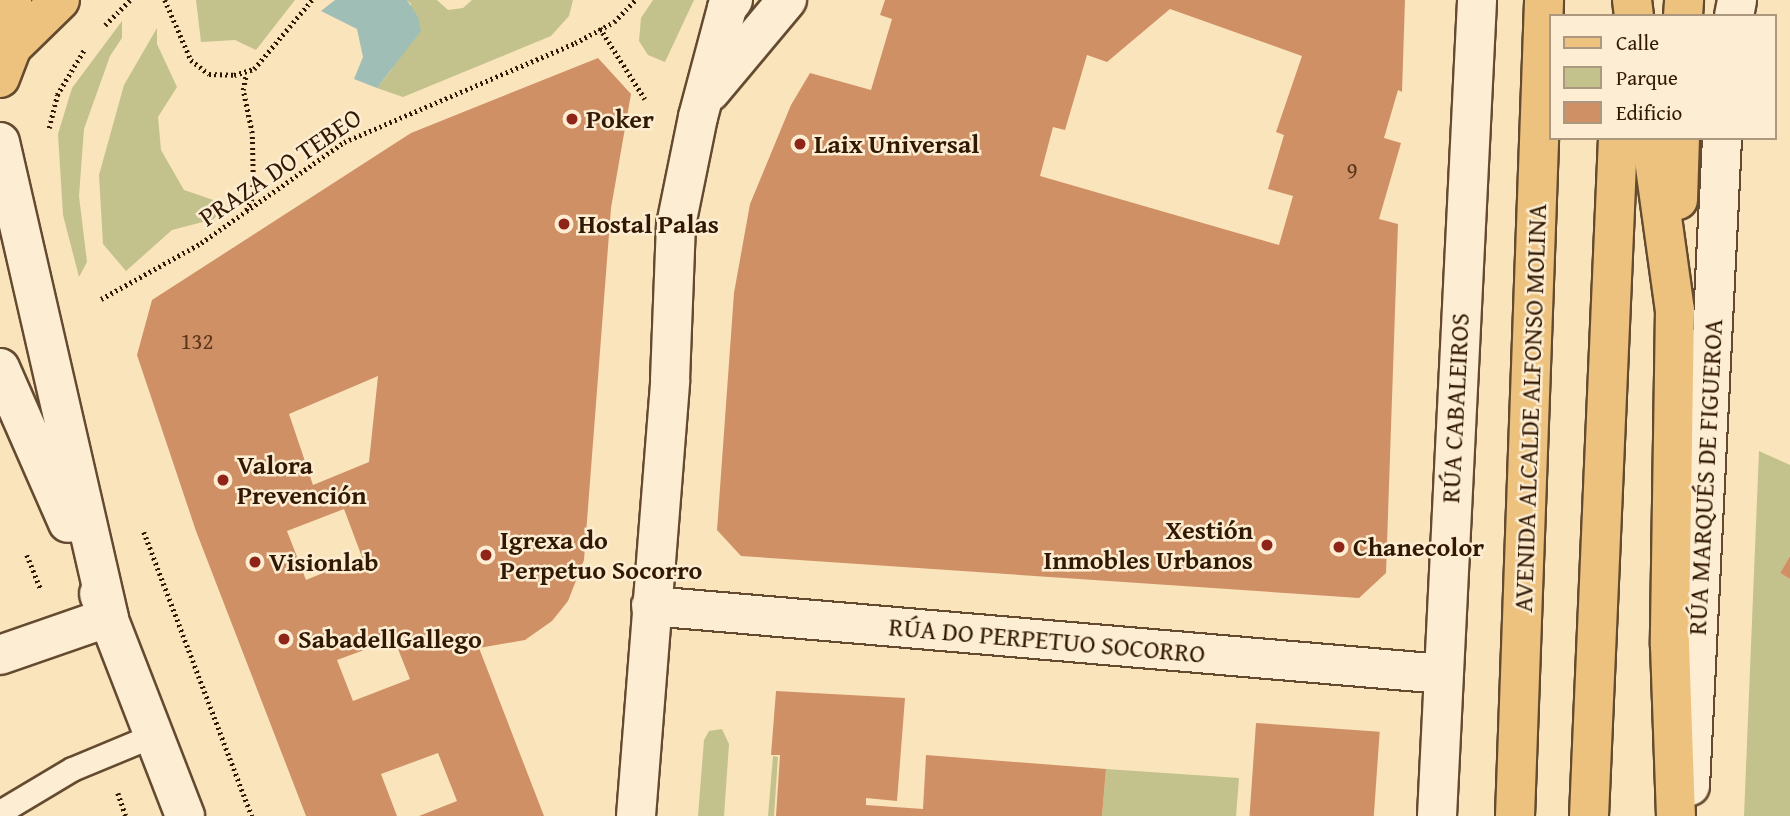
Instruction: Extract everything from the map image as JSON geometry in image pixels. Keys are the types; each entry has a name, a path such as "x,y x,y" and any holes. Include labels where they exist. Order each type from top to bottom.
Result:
{"main road":[{"path":"6,62 12,0"},
{"path":"6,62 60,0"},
{"name":"AVENIDA ALCALDE ALFONSO MOLINA","path":"1515,816 1544,0"},
{"path":"1589,816 1618,140"},
{"path":"1651,140 1675,310"},
{"path":"1676,816 1670,645 1680,140"}],"street":[{"path":"636,816 670,380 676,225 727,8 733,0"},
{"path":"704,99 787,0"},
{"name":"RÚA CABALEIROS","path":"1437,816 1477,0"},
{"name":"RÚA MARQUÉS DE FIGUEROA","path":"1688,816 1722,140"},
{"path":"0,142 109,617"},
{"path":"0,368 109,617 185,816"},
{"name":"RÚA DO PERPETUO SOCORRO","path":"651,607 1443,674"},
{"path":"0,656 109,617"}],"lane":[{"path":"0,812 72,769 154,735"}],"path":[{"path":"101,31 130,0"},
{"path":"165,0 191,60 209,74 246,74"},
{"path":"244,213 252,198 253,177 252,133 243,90 246,74 312,0"},
{"name":"PRAZA DO TEBEO","path":"101,299 244,213 344,142 600,28 635,0"},
{"path":"600,28 645,99"},
{"path":"46,138 57,95 92,41"},
{"path":"141,523 252,816"}],"green space":[{"path":"196,0 295,0 256,50 235,40 201,42"},
{"path":"407,0 437,0 448,10 463,8 472,0 573,0 569,16 551,36 403,97 377,88 392,69 411,4"},
{"path":"653,0 694,0 665,62 648,55 639,41 641,18"},
{"path":"122,21 122,38 110,56 84,129 79,196 87,262 79,277 63,215 58,134 72,88"},
{"path":"157,28 157,44 177,87 158,117 161,150 184,190 225,204 214,219 172,230 126,271 103,244 99,175 124,85"},
{"path":"1759,451 1790,465 1790,556 1780,573 1790,579 1790,816 1744,816"},
{"path":"722,729 729,744 724,816 698,816 704,740 709,731"},
{"path":"773,756 778,757 774,816 768,816"},
{"path":"1106,769 1239,778 1236,816 1102,816"}],"water":[{"path":"335,0 407,0 418,17 421,31 377,88 354,79 363,57 357,29 321,11"}],"building":[{"path":"885,0 1405,0 1402,92 1398,90 1384,138 1401,143 1379,219 1398,224 1386,573 1359,598 741,556 717,530 734,293 750,204 791,105 810,73 871,90 892,19 880,15","holes":["1170,9 1302,56 1276,132 1284,135 1268,189 1293,196 1279,245 1040,176 1053,127 1065,130 1087,55 1107,62"]},
{"path":"598,58 631,94 611,208 584,560 568,601 552,621 525,640 479,648 544,816 419,816 457,801 438,753 381,774 397,816 306,816 196,531 137,355 152,300 411,133","holes":["378,376 369,462 313,485 289,414","344,509 362,557 306,580 287,531","394,639 410,679 353,701 337,660"]},
{"path":"1790,556 1790,579 1780,573"},
{"path":"776,691 905,698 897,801 866,798 866,805 923,809 926,755 1106,769 1102,816 776,816 780,755 771,755"},
{"path":"1256,723 1380,732 1374,816 1250,816"}],"place":[{"name":"Poker","path":"572,119"},
{"name":"Laix Universal","path":"800,144"},
{"name":"Hostal Palas","path":"564,224"},
{"name":"Valora Prevención","path":"223,480"},
{"name":"Xestión Inmobles Urbanos","path":"1267,545"},
{"name":"Chanecolor","path":"1339,547"},
{"name":"Igrexa do Perpetuo Socorro","path":"486,555"},
{"name":"Visionlab","path":"255,562"},
{"name":"SabadellGallego","path":"284,639"}]}
